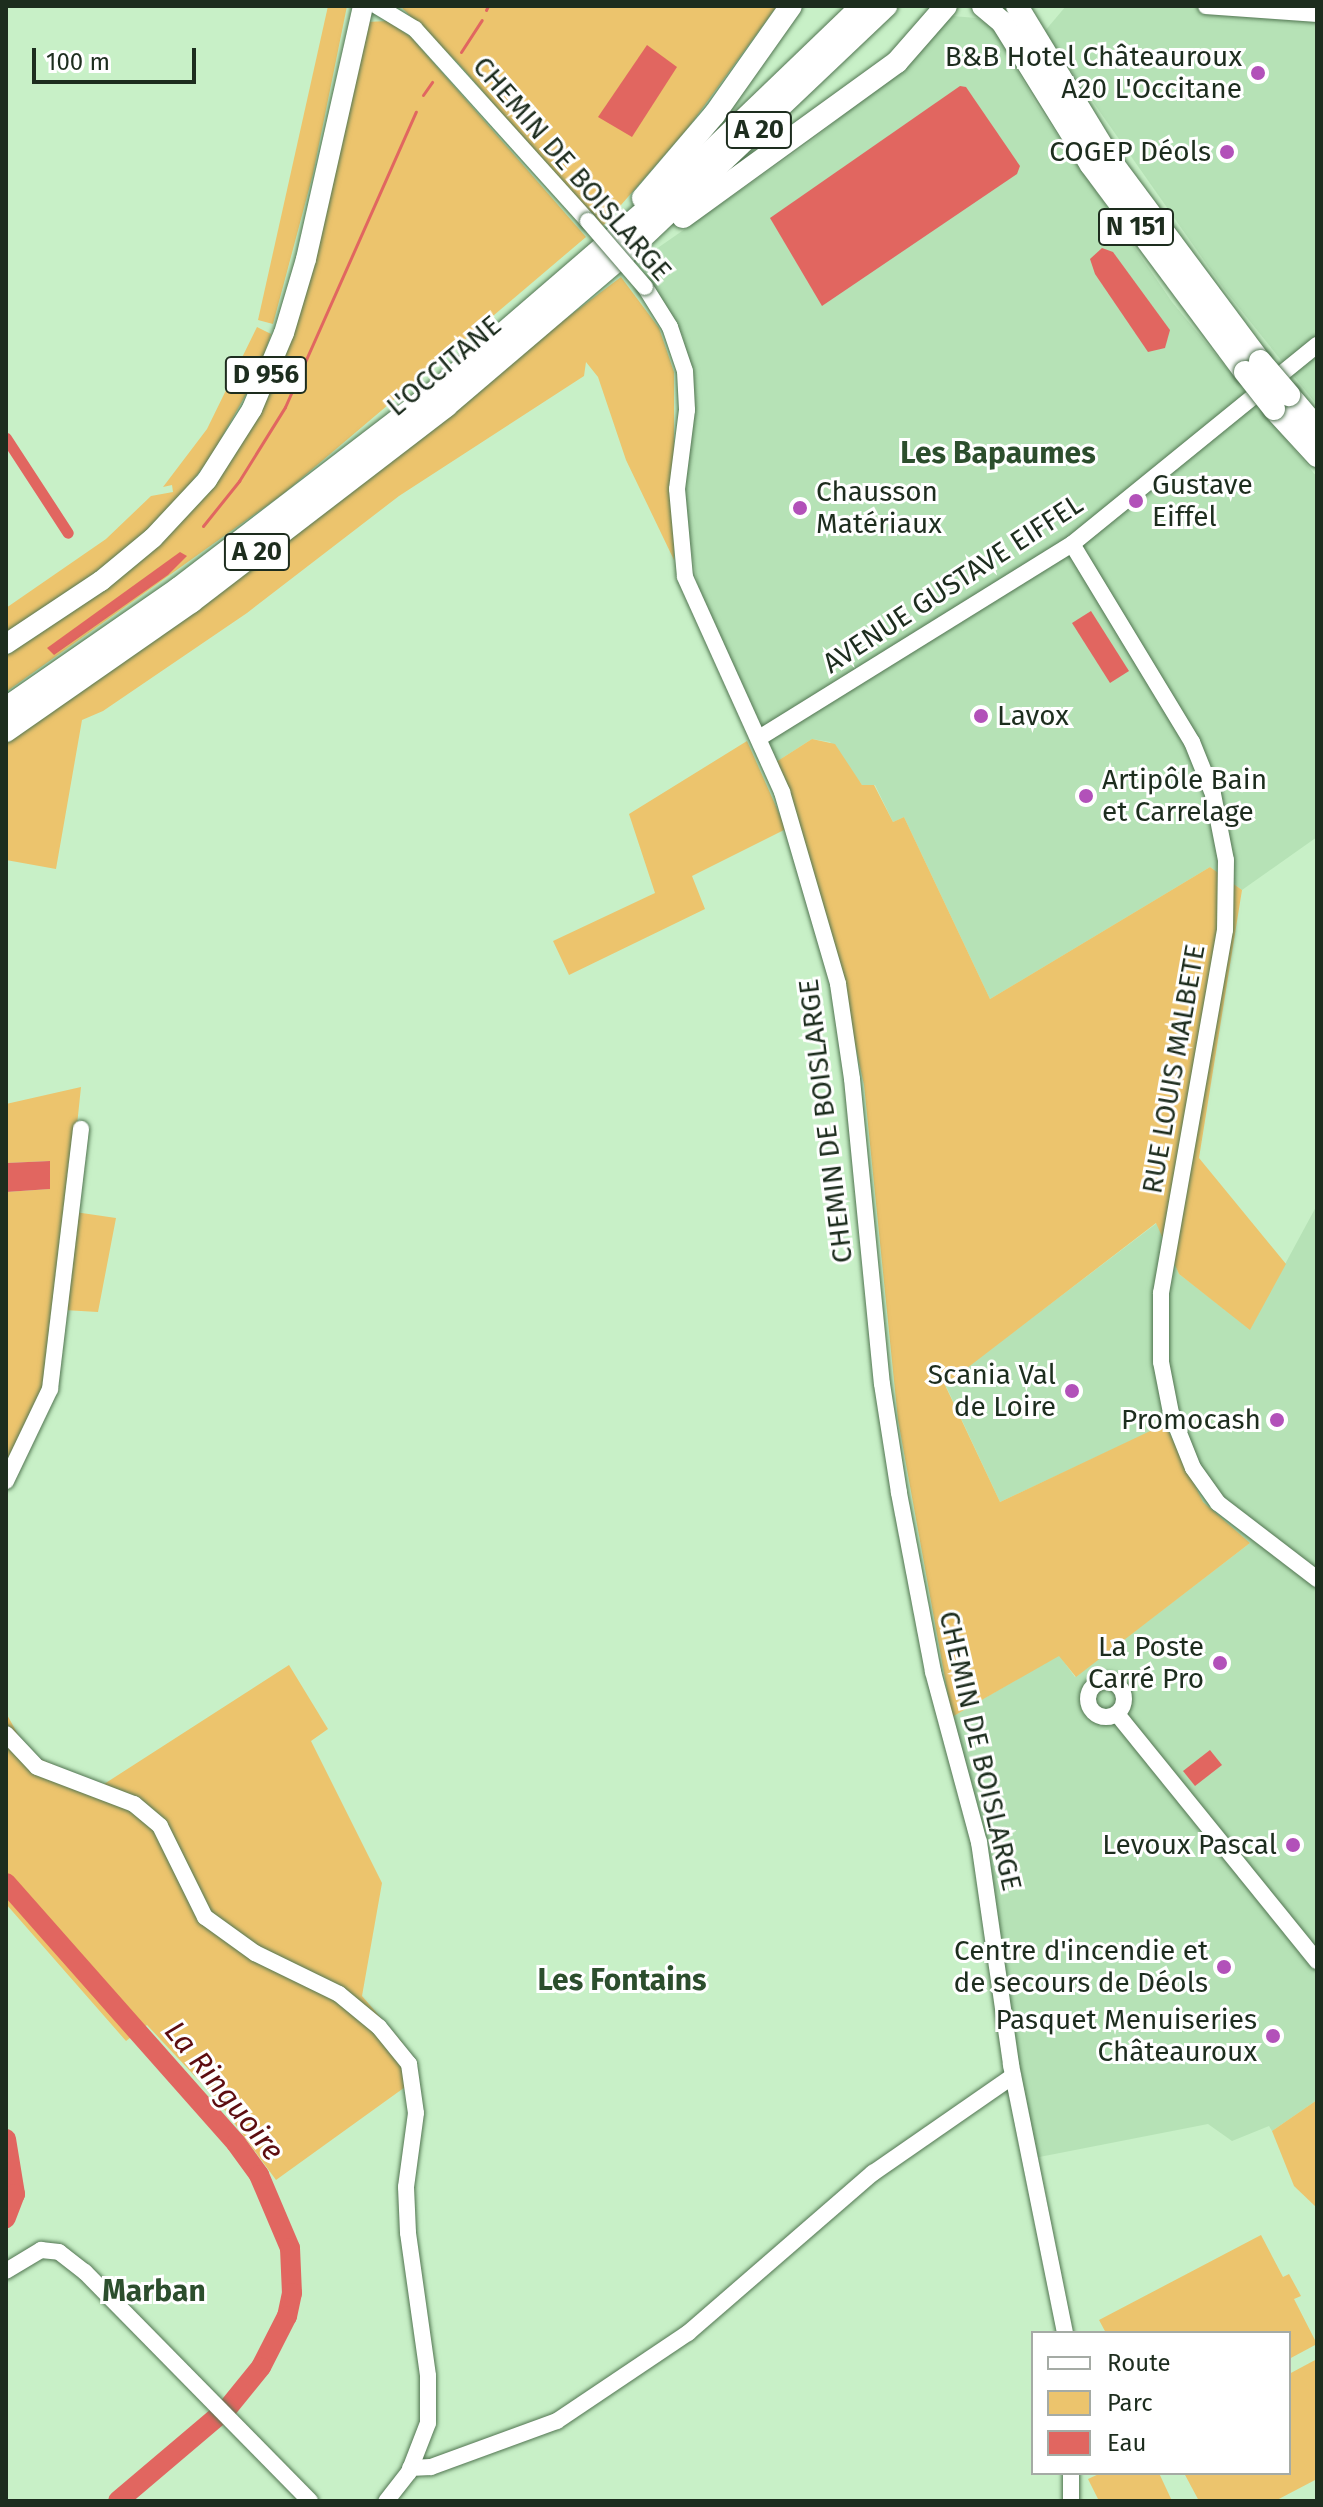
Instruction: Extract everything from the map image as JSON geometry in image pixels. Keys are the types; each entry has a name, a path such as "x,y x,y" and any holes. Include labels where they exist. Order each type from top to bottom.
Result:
{"highway":[{"path":"581,268 714,115 791,6"},
{"name":"L'OCCITANE","path":"6,708 275,517 581,268 862,6"},
{"name":"L'OCCITANE","path":"6,731 325,501 628,251 886,6"},
{"path":"628,251 655,238 897,62 946,6"},
{"name":"N 151","path":"983,6 1002,22 1091,165 1282,402 1317,456"},
{"name":"N 151","path":"1017,6 1113,164 1253,367"},
{"name":"N 151","path":"1282,402 1317,428"}],"main road":[{"name":"D 956","path":"6,644 101,581 153,538 207,480 252,409 284,333 306,259 363,6"}],"street":[{"name":"CHEMIN DE BOISLARGE","path":"377,6 415,29 645,287 670,327 685,371 687,410 677,489 685,577 759,738 805,858 843,1009 886,1410 933,1672 979,1842 1013,2076 1065,2331"},
{"path":"1206,6 1317,14"},
{"name":"AVENUE GUSTAVE EIFFEL","path":"759,738 1072,544 1317,345"},
{"name":"RUE LOUIS MALBETE","path":"1072,544 1192,742 1213,794 1227,875 1225,930 1161,1293 1160,1352 1169,1405 1184,1451 1218,1503 1317,1579"},
{"path":"6,1481 50,1389 81,1129"},
{"path":"1117,1714 1317,1961"},
{"path":"6,1734 37,1767 134,1804 160,1826 205,1917 255,1953 339,1994 379,2027 409,2064 416,2113 406,2187 408,2233 428,2376 428,2423 410,2468 386,2501"},
{"path":"410,2468 431,2467 557,2421 688,2333 873,2173 1013,2076"},
{"path":"6,2271 41,2250 59,2252 85,2272 310,2501"},
{"path":"1071,2475 1071,2501"}],"shaded area":[{"path":"1066,6 1317,6 1317,405 1224,289 1044,32"},
{"path":"952,16 977,18 994,29 1036,104 1172,302 1317,477 1317,837 1242,890 1210,867 990,999 904,817 893,822 875,785 862,785 830,742 812,739 776,762 700,596 683,506 693,409 683,336 636,263 809,143 880,85 936,24"},
{"path":"1317,1205 1317,2100 1272,2131 1269,2126 1232,2141 1208,2124 1024,2160 952,1717 1059,1655 1075,1677 1250,1543 1203,1502 1165,1425 1000,1502 945,1384 1157,1223 1179,1274 1250,1329"}],"green space":[{"path":"328,6 347,6 313,174 273,324 258,320"},
{"path":"400,6 777,6 688,128 601,228 459,64"},
{"path":"387,21 411,37 586,237 283,494 6,692 6,656 109,587 254,418 367,22"},
{"path":"621,277 659,328 674,372 674,560 626,460 598,377 586,362 584,376 399,496 247,613 103,711 82,720 56,869 6,860 6,741"},
{"path":"257,327 271,334 257,375 210,458 184,492 150,528 89,579 6,634 6,608 106,539 151,496 173,492 172,485 163,487 207,429"},
{"path":"812,739 835,744 862,785 874,785 893,822 904,817 990,999 1210,867 1242,890 1199,1158 1286,1264 1250,1330 1179,1274 1156,1223 945,1385 1000,1502 1165,1424 1203,1502 1250,1543 1076,1677 1059,1656 952,1717 898,1420 864,1085 832,939 776,762"},
{"path":"747,741 786,829 692,876 705,909 569,975 553,941 655,893 629,814"},
{"path":"81,1087 68,1211 116,1218 98,1312 64,1310 53,1394 6,1486 6,1192 50,1189 50,1161 6,1163 6,1104"},
{"path":"289,1665 328,1729 311,1741 382,1883 362,1996 402,2042 419,2077 276,2180 219,2102 147,2025 126,2041 6,1904 6,1713 29,1754 101,1786"},
{"path":"1317,2100 1317,2208 1294,2186 1272,2131"},
{"path":"1261,2235 1283,2277 1289,2274 1301,2296 1294,2299 1317,2344 1291,2358 1291,2331 1105,2331 1099,2320"},
{"path":"1317,2359 1317,2479 1275,2501 1199,2501 1185,2475 1291,2475 1291,2373"},
{"path":"1097,2475 1160,2475 1172,2501 1099,2501 1088,2479"}],"water":[{"path":"647,45 677,67 632,137 598,117"},
{"path":"960,86 966,87 1020,166 1017,174 822,306 770,218"},
{"path":"1102,248 1113,252 1170,330 1165,348 1148,352 1095,274 1090,259"},
{"path":"180,552 187,556 168,575 54,655 47,648"},
{"path":"1091,611 1129,671 1110,683 1072,623"},
{"path":"50,1161 50,1189 6,1192 6,1163"},
{"path":"1210,1750 1222,1765 1195,1786 1183,1771"}],"waterway":[{"path":"486,10 488,6"},
{"path":"461,52 482,20"},
{"path":"423,95 432,82"},
{"path":"203,526 239,481 285,407 416,112"},
{"path":"6,438 68,533"},
{"name":"La Ringuoire","path":"6,1883 236,2143 259,2175 290,2248 292,2293 287,2316 261,2367 226,2410"},
{"name":"La Ringuoire","path":"6,2139 15,2194 6,2218"},
{"name":"La Ringuoire","path":"118,2501 217,2417"}],"place":[{"name":"B&B Hotel Châteauroux A20 L'Occitane","path":"1258,73"},
{"name":"COGEP Déols","path":"1227,152"},
{"name":"Gustave Eiffel","path":"1136,501"},
{"name":"Chausson Matériaux","path":"800,508"},
{"name":"Lavox","path":"981,716"},
{"name":"Artipôle Bain et Carrelage","path":"1086,796"},
{"name":"Scania Val de Loire","path":"1072,1391"},
{"name":"Promocash","path":"1277,1420"},
{"name":"La Poste Carré Pro","path":"1220,1663"},
{"name":"Levoux Pascal","path":"1293,1845"},
{"name":"Centre d'incendie et de secours de Déols","path":"1224,1967"},
{"name":"Pasquet Menuiseries Châteauroux","path":"1273,2036"}],"district":[{"name":"Les Bapaumes","path":"998,453"},
{"name":"Les Fontains","path":"622,1980"},
{"name":"Marban","path":"154,2291"}]}
